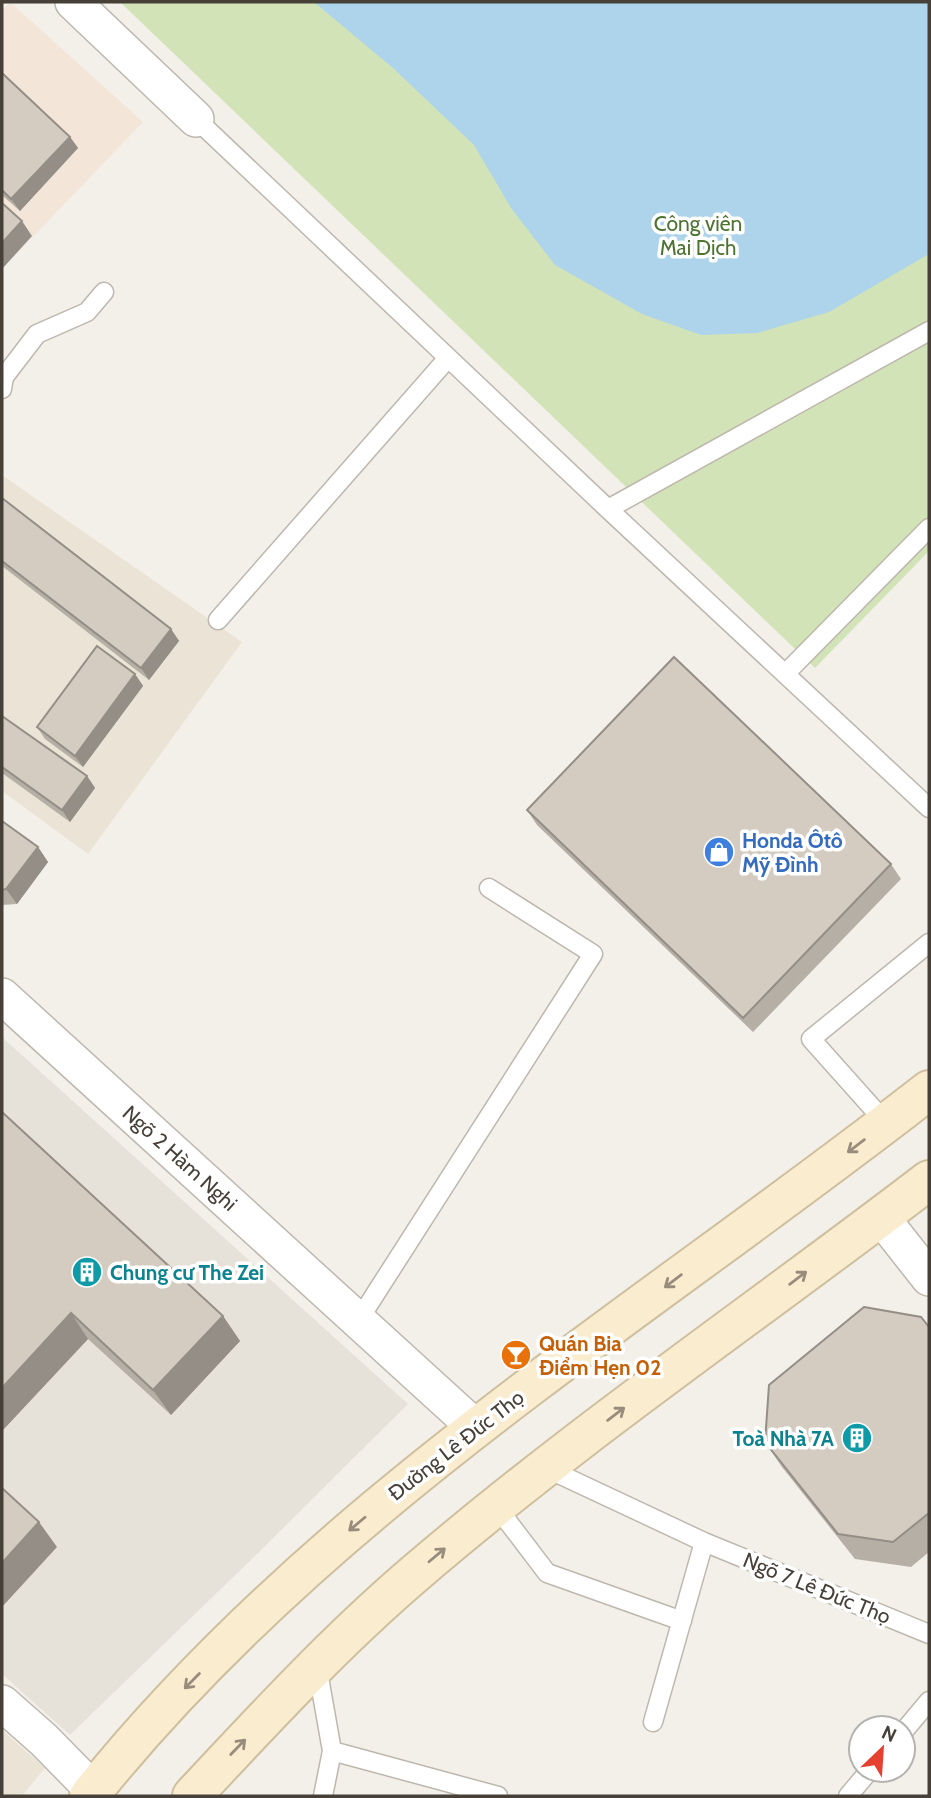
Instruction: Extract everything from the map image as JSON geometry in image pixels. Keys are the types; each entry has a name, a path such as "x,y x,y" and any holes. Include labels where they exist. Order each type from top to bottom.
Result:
{"main road":[{"name":"Đường Lê Đức Thọ","path":"92,1794 169,1705 313,1561 476,1427 929,1090"},
{"path":"191,1796 316,1665 411,1577 496,1506 544,1467 929,1180"}],"street":[{"path":"73,2 196,119"},
{"name":"Ngõ 2 Hàm Nghi","path":"2,996 476,1427"},
{"path":"881,1217 929,1278"},
{"path":"2,1703 44,1741 92,1794"}],"lane":[{"path":"196,119 929,808"},
{"path":"2,389 4,377 37,334 87,312 104,292"},
{"path":"608,509 929,331"},
{"path":"218,620 448,358"},
{"path":"785,674 929,528"},
{"path":"358,1321 593,954 489,888"},
{"path":"886,1123 811,1039 929,943"},
{"name":"Ngõ 7 Lê Đức Thọ","path":"544,1467 705,1542 929,1634"},
{"path":"496,1506 547,1573 682,1621"},
{"path":"653,1722 705,1542"},
{"path":"316,1665 332,1751 323,1796"},
{"path":"917,1715 929,1701"},
{"path":"332,1751 498,1796"}],"shaded area":[{"path":"10,2 143,122 2,269 2,11"},
{"path":"2,475 242,642 88,854 2,791"},
{"path":"2,1037 408,1404 70,1735 2,1674"},
{"path":"2,1730 45,1768 22,1796 2,1796"}],"green space":[{"name":"Công viên Mai Dịch","path":"120,2 929,2 929,551 815,668"}],"water":[{"path":"314,2 929,2 929,254 829,312 757,333 701,335 642,314 555,265 511,208 474,145 393,68"}],"building":[{"path":"2,73 70,137 11,199 2,190"},
{"path":"2,203 22,221 2,243"},
{"path":"2,498 171,629 141,668 2,561"},
{"path":"97,646 135,674 75,756 37,727"},
{"name":"Honda Ôtô Mỹ Đình","path":"674,657 891,864 743,1018 527,810"},
{"path":"2,716 87,776 62,810 2,767"},
{"path":"2,821 38,847 6,889 2,890"},
{"name":"Chung cư The Zei","path":"2,1112 223,1316 153,1390 71,1313 2,1388"},
{"name":"Toà Nhà 7A","path":"864,1307 921,1317 929,1327 929,1513 893,1542 838,1534 765,1442 769,1385"},
{"path":"2,1488 39,1522 2,1563"}],"place":[{"name":"Honda Ôtô Mỹ Đình","path":"719,852"},
{"name":"Chung cư The Zei","path":"87,1272"},
{"name":"Quán Bia Điểm Hẹn 02","path":"516,1355"},
{"name":"Toà Nhà 7A","path":"857,1438"}]}
